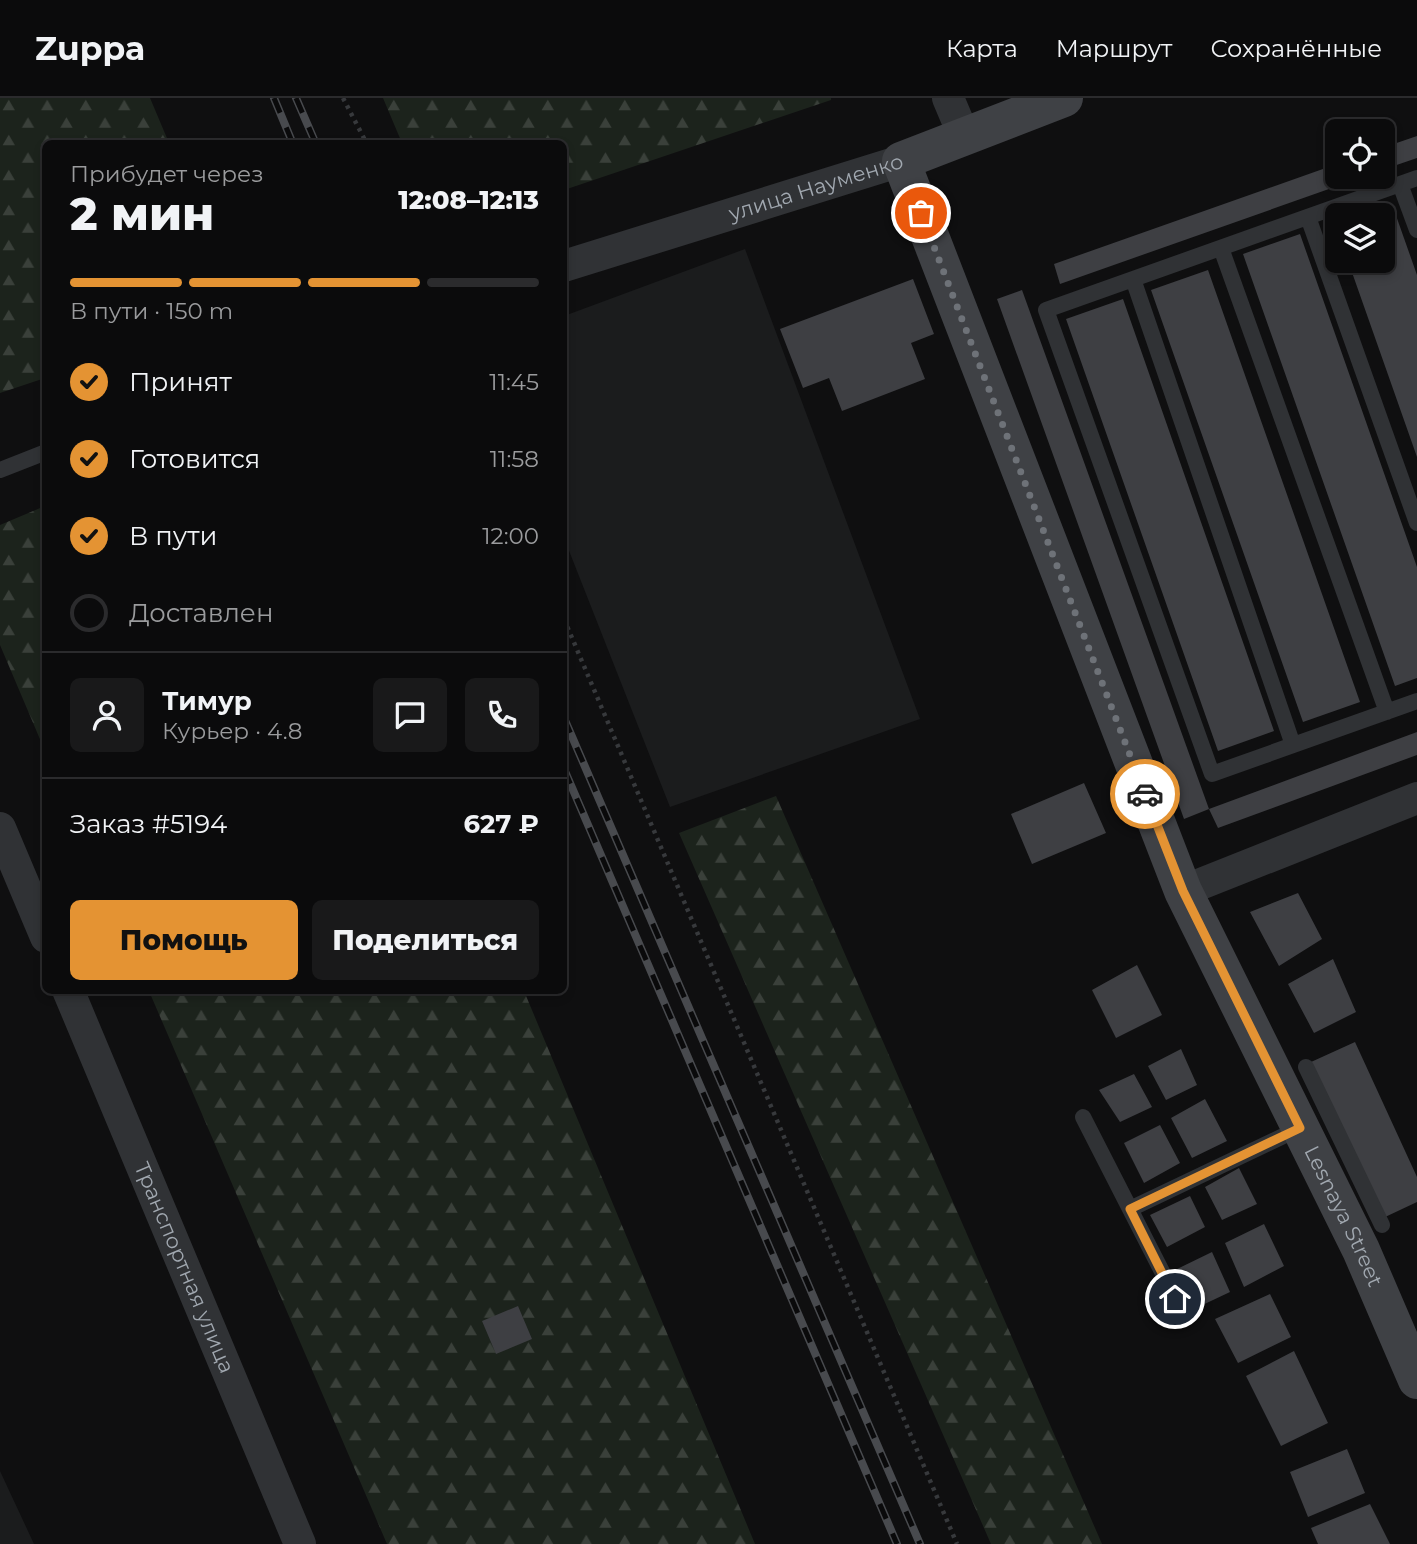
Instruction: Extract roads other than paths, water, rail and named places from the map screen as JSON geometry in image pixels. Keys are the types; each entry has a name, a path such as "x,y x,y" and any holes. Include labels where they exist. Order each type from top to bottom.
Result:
{"street":[{"path":"948,98 964,136"},
{"name":"улица Науменко","path":"567,265 901,161 1064,98"},
{"name":"Lesnaya Street","path":"901,161 1183,891 1359,1212 1417,1380"},
{"path":"1183,891 1417,798"},
{"path":"0,828 42,928"},
{"name":"Транспортная улица","path":"70,994 300,1544"}],"lane":[{"path":"1417,178 1046,310 1212,774 1417,701"},
{"path":"1400,184 1417,230"},
{"path":"1308,217 1417,523"},
{"path":"1221,248 1387,712"},
{"path":"1133,279 1293,746"},
{"path":"0,470 42,454"},
{"path":"1130,1209 1310,1120 1306,1067"},
{"path":"1083,1118 1175,1299"},
{"path":"1359,1212 1382,1225"}],"railway":[{"path":"274,98 291,140"},
{"path":"296,98 314,140"},
{"path":"567,725 920,1544"},
{"path":"567,776 897,1544"}]}
